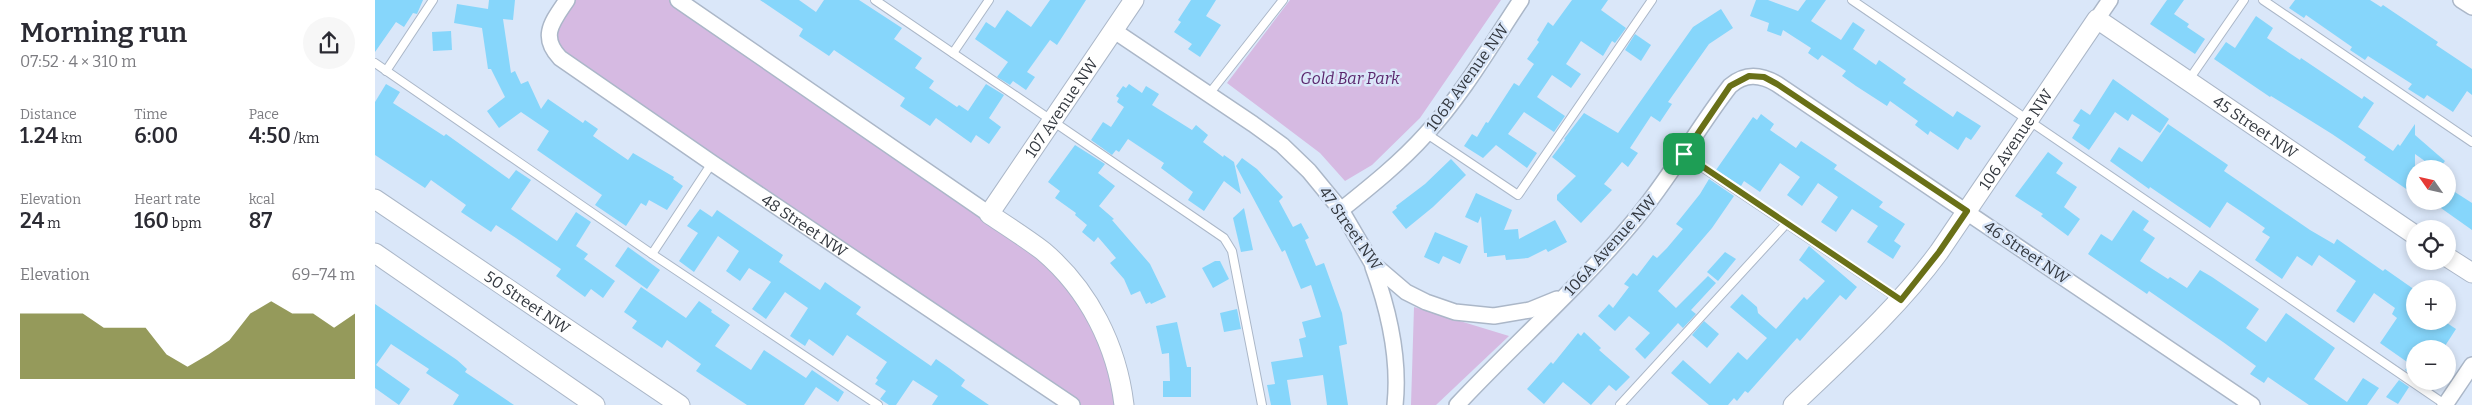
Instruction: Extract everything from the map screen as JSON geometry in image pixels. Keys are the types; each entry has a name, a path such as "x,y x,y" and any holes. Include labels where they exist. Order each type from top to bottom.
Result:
{"street":[{"name":"48 Street NW","path":"567,0 553,20 549,38 553,50 560,58 712,163 1072,405"},
{"path":"678,0 1043,252 1070,278 1082,293 1104,332 1118,372 1124,405"},
{"name":"107 Avenue NW","path":"989,214 1134,0"},
{"name":"106B Avenue NW","path":"1341,210 1392,168 1427,134 1449,106 1521,0"},
{"name":"106 Avenue NW","path":"1793,405 1901,300 1935,258 2110,0"},
{"path":"2461,0 2472,7"},
{"name":"45 Street NW","path":"2097,19 2406,229"},
{"name":"47 Street NW","path":"1113,30 1282,145 1309,171 1341,210 1372,263 1406,292 1440,308 1467,314 1493,316 1530,310 1566,295"},
{"name":"106A Avenue NW","path":"1457,405 1566,295 1638,217 1730,86 1749,76"},
{"name":"46 Street NW","path":"1749,76 1764,77 1777,84 2252,405"},
{"name":"50 Street NW","path":"375,199 673,403"},
{"path":"375,253 595,405"},
{"path":"2456,262 2472,273"},
{"path":"1372,263 1392,334 1396,376 1395,405"},
{"path":"2445,405 2472,365"}],"lane":[{"path":"386,71 433,0"},
{"path":"875,0 1215,231 1229,244 1247,315 1262,405"},
{"path":"953,53 989,0"},
{"path":"1209,94 1283,0"},
{"path":"1427,134 1518,195 1652,0"},
{"path":"1853,0 2445,405"},
{"path":"2188,81 2244,0"},
{"path":"2263,0 2472,142"},
{"path":"375,64 652,254 877,405"},
{"path":"1684,154 1901,300"},
{"path":"652,254 712,163"},
{"path":"1620,405 1786,224"}],"green space":[{"path":"567,0 678,0 1030,241 1082,293 1124,405 1072,405 560,58 553,20"},
{"name":"Gold Bar Park","path":"1290,0 1501,0 1420,118 1372,165 1345,181 1320,153 1227,83"},
{"path":"1414,307 1509,336 1436,405 1411,405"}],"building":[{"path":"375,0 423,0 417,14 413,13 404,27 396,22 375,52"},
{"path":"489,0 515,0 513,20 503,19 511,73 515,71 521,84 528,81 541,109 548,99 583,123 585,120 598,129 593,136 628,160 633,153 674,177 673,179 683,186 667,210 649,200 646,206 641,203 626,226 595,205 602,195 537,150 549,131 521,112 499,128 487,111 505,97 491,69 488,69 482,28 454,23 457,4 488,9"},
{"path":"760,0 799,0 816,12 824,0 859,0 902,28 894,39 922,58 915,68 934,81 929,88 957,107 959,105 968,111 986,84 1004,95 989,118 1001,127 989,144 976,135 971,143 936,118 930,126 900,106 905,98 834,50 829,56 799,36 803,29"},
{"path":"1050,0 1086,0 1057,45 1050,40 1027,72 1035,77 1026,90 1013,81 1010,85 997,77 1008,62 975,39 986,22 995,28 1007,10 1031,27"},
{"path":"1191,0 1216,0 1206,16 1221,25 1200,57 1188,49 1192,44 1174,32 1181,22 1178,20"},
{"path":"1572,0 1608,0 1601,10 1626,28 1615,43 1612,41 1603,56 1581,41 1566,64 1581,74 1571,88 1552,75 1537,97 1565,116 1554,132 1524,112 1508,134 1537,153 1527,168 1496,145 1483,158 1464,146 1472,134 1477,137 1514,83 1519,86 1534,64 1527,59 1539,42 1537,40 1548,22 1553,26"},
{"path":"1756,0 1768,0 1798,11 1806,0 1826,0 1811,21 1841,40 1853,22 1865,30 1853,49 1876,65 1879,60 1906,79 1903,83 1953,117 1957,111 1981,126 1971,140 1966,137 1958,150 1930,131 1928,135 1915,125 1918,121 1890,101 1887,106 1856,86 1842,76 1846,71 1822,55 1818,60 1808,53 1811,48 1783,30 1781,36 1767,31 1769,23 1750,16"},
{"path":"2167,0 2184,0 2174,14 2189,24 2187,27 2205,39 2195,54 2150,24"},
{"path":"2295,0 2370,0 2381,7 2383,5 2438,42 2436,45 2472,69 2472,95 2467,91 2453,112 2427,95 2424,99 2408,89 2412,84 2368,56 2365,60 2350,50 2352,47 2306,15 2304,18 2289,8"},
{"path":"1721,9 1733,28 1709,44 1668,102 1672,104 1660,122 1651,116 1630,148 1638,153 1628,167 1622,162 1604,184 1612,190 1581,223 1557,200 1557,195 1576,176 1552,157 1584,113 1618,133 1693,27"},
{"path":"2256,16 2273,28 2267,38 2300,60 2301,58 2362,99 2364,96 2374,103 2358,127 2393,151 2398,144 2400,146 2415,124 2415,135 2444,160 2423,160 2415,154 2415,160 2406,160 2406,189 2364,160 2366,157 2332,134 2270,97 2214,59 2226,42 2235,48"},
{"path":"451,31 452,50 433,51 432,32"},
{"path":"1635,34 1651,45 1641,61 1625,50"},
{"path":"2113,79 2169,119 2160,133 2132,114 2128,121 2115,112 2089,150 2072,138 2080,125 2073,121 2081,109 2090,115"},
{"path":"386,84 400,92 393,103 444,136 446,134 509,179 516,170 531,180 511,209 557,241 576,212 591,222 576,246 588,254 584,259 615,281 603,298 591,289 585,297 556,276 561,269 496,225 491,232 461,212 466,205 431,180 425,188 375,155 375,102"},
{"path":"1129,84 1142,93 1146,86 1159,94 1152,105 1192,130 1196,125 1208,135 1203,142 1223,157 1224,155 1234,162 1241,194 1224,181 1204,211 1188,200 1193,192 1161,168 1164,163 1128,139 1119,152 1116,150 1112,155 1091,140 1103,122 1111,127 1124,107 1117,102 1119,98 1116,96 1123,86 1126,88"},
{"path":"1761,114 1774,124 1770,130 1796,148 1801,141 1837,165 1834,169 1883,202 1879,207 1905,224 1894,241 1901,246 1893,259 1867,242 1878,226 1852,209 1836,232 1821,222 1838,197 1818,183 1802,206 1787,195 1800,177 1780,163 1760,192 1744,181 1741,186 1716,170 1753,117 1757,120"},
{"path":"2168,124 2228,165 2224,171 2310,230 2334,244 2337,239 2383,271 2385,269 2406,284 2406,330 2455,330 2449,340 2406,340 2406,361 2380,343 2397,318 2392,314 2395,308 2374,293 2354,323 2336,311 2356,281 2319,255 2312,266 2297,256 2282,279 2255,260 2270,237 2262,232 2265,228 2245,214 2227,202 2210,228 2150,187 2149,189 2110,161 2119,147 2142,162"},
{"path":"1075,145 1105,164 1098,173 1115,186 1099,206 1114,219 1112,220 1150,264 1166,297 1151,304 1150,302 1146,304 1140,291 1131,295 1124,279 1110,263 1116,258 1098,237 1094,242 1082,232 1087,225 1075,215 1076,213 1055,198 1060,191 1048,182"},
{"path":"2048,152 2063,163 2056,173 2077,187 2064,207 2080,219 2068,236 2041,216 2043,214 2015,196"},
{"path":"1242,158 1257,169 1283,197 1279,201 1293,227 1301,223 1309,238 1305,240 1316,266 1324,263 1342,313 1347,344 1339,346 1348,405 1327,405 1323,375 1287,380 1291,405 1271,405 1267,385 1275,384 1271,362 1303,357 1299,339 1306,337 1302,322 1321,317 1311,285 1301,289 1285,250 1282,252 1236,166"},
{"path":"1451,159 1466,175 1433,207 1406,229 1392,212 1397,208 1396,206 1425,184"},
{"path":"1709,179 1734,196 1712,228 1658,291 1676,308 1708,276 1716,283 1691,310 1696,314 1683,328 1678,323 1645,359 1635,349 1650,333 1629,316 1615,331 1598,316 1609,304 1613,308 1629,287 1624,284 1633,273 1637,276 1653,255 1657,258 1683,229 1676,224 1700,194"},
{"path":"1476,193 1512,210 1504,230 1518,229 1519,239 1555,220 1567,242 1548,252 1546,249 1528,258 1506,260 1505,255 1487,257 1487,253 1484,253 1481,216 1478,223 1465,217"},
{"path":"2456,193 2472,203 2472,230 2444,210 2456,210"},
{"path":"1244,208 1253,250 1241,252 1233,218"},
{"path":"700,209 712,217 717,210 783,255 779,262 820,290 825,282 861,307 856,314 931,366 936,359 965,380 961,386 989,405 932,405 938,396 913,380 896,405 889,405 880,399 886,391 875,384 878,380 876,378 887,362 847,335 833,356 809,339 805,346 790,336 808,308 785,292 766,319 752,309 771,282 749,268 740,281 726,271 739,251 718,236 694,272 679,261 698,233 687,226"},
{"path":"2133,210 2149,221 2143,230 2155,238 2140,261 2168,279 2170,277 2187,288 2200,270 2212,277 2259,309 2246,328 2266,342 2286,313 2335,348 2314,379 2347,402 2363,378 2379,388 2367,405 2309,405 2268,377 2264,383 2250,374 2256,366 2149,291 2147,294 2088,254 2101,234 2112,241"},
{"path":"1435,232 1468,246 1460,264 1443,256 1439,264 1424,257"},
{"path":"1809,246 1857,287 1846,300 1840,295 1800,341 1797,338 1748,393 1745,391 1737,401 1734,398 1728,405 1709,405 1671,373 1683,360 1710,384 1738,352 1747,360 1767,338 1730,307 1742,294 1757,307 1758,313 1776,329 1804,297 1807,300 1825,281 1799,260"},
{"path":"628,247 660,270 647,289 615,266"},
{"path":"1725,252 1736,259 1718,281 1707,272"},
{"path":"1215,261 1220,261 1229,279 1213,288 1202,268"},
{"path":"641,287 686,318 699,301 712,310 711,312 730,325 715,346 751,370 764,350 806,378 812,370 844,392 838,402 816,387 804,405 747,405 696,371 701,364 667,340 662,348 632,328 637,321 624,312"},
{"path":"375,304 457,360 467,369 465,372 514,405 453,405 459,395 426,373 429,369 391,344 376,365 410,389 399,405 375,388"},
{"path":"1237,309 1241,329 1224,332 1220,313"},
{"path":"1704,321 1719,334 1707,348 1692,335"},
{"path":"1177,322 1187,367 1191,367 1191,397 1163,397 1163,381 1170,381 1169,353 1162,354 1156,326"},
{"path":"1584,332 1601,348 1599,350 1630,377 1616,391 1609,385 1591,405 1563,382 1544,404 1527,389 1551,362 1553,364 1578,333 1581,336"},
{"path":"2399,380 2406,385 2407,390 2398,404 2386,397"}],"route":[{"path":"1749,76 1764,77 1967,211 1915,285 1901,300 1684,154 1730,86 1736,81 1749,76"}]}
